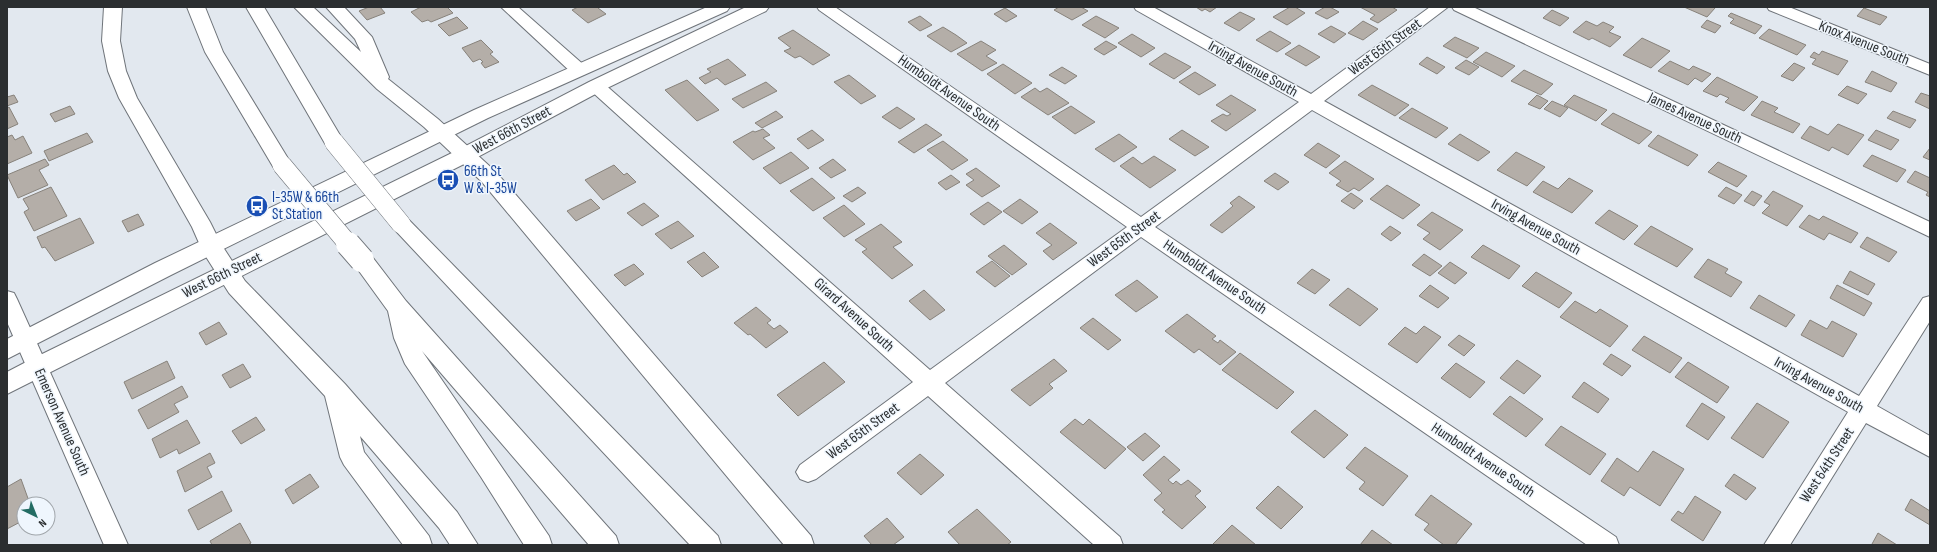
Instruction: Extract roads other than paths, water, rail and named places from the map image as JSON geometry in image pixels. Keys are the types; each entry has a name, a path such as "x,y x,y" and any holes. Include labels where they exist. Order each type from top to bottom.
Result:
{"main road":[{"path":"113,7 111,41 117,71 128,98 203,227 211,246 229,272 237,287 336,391 448,520 465,545"},
{"path":"196,7 214,52 282,165 362,260 398,307 606,545"},
{"path":"255,7 334,142 401,224 708,545"},
{"path":"303,7 384,85 443,134 489,177 801,545"},
{"path":"335,7 364,37 384,85"},
{"name":"West 66th Street","path":"17,346 163,268 579,70 721,7"},
{"name":"West 66th Street","path":"7,384 38,367 465,155 596,86 760,7"},
{"path":"398,307 406,338 413,357 539,545"},
{"path":"336,391 353,457 419,545"}],"street":[{"path":"509,7 579,70"},
{"name":"Humboldt Avenue South","path":"825,7 1141,227 1607,545"},
{"name":"Irving Avenue South","path":"1142,7 1930,447"},
{"name":"West 65th Street","path":"808,472 1440,7"},
{"name":"James Avenue South","path":"1460,7 1930,230"},
{"name":"Knox Avenue South","path":"1775,7 1930,70"},
{"name":"Girard Avenue South","path":"596,86 930,382 1111,545"},
{"name":"Emerson Avenue South","path":"7,299 17,346 38,367 116,545"},
{"name":"West 64th Street","path":"1776,545 1930,304"}],"place":[{"name":"66th St W & I-35W","path":"448,180"},
{"name":"I-35W & 66th St Station","path":"257,206"}]}
